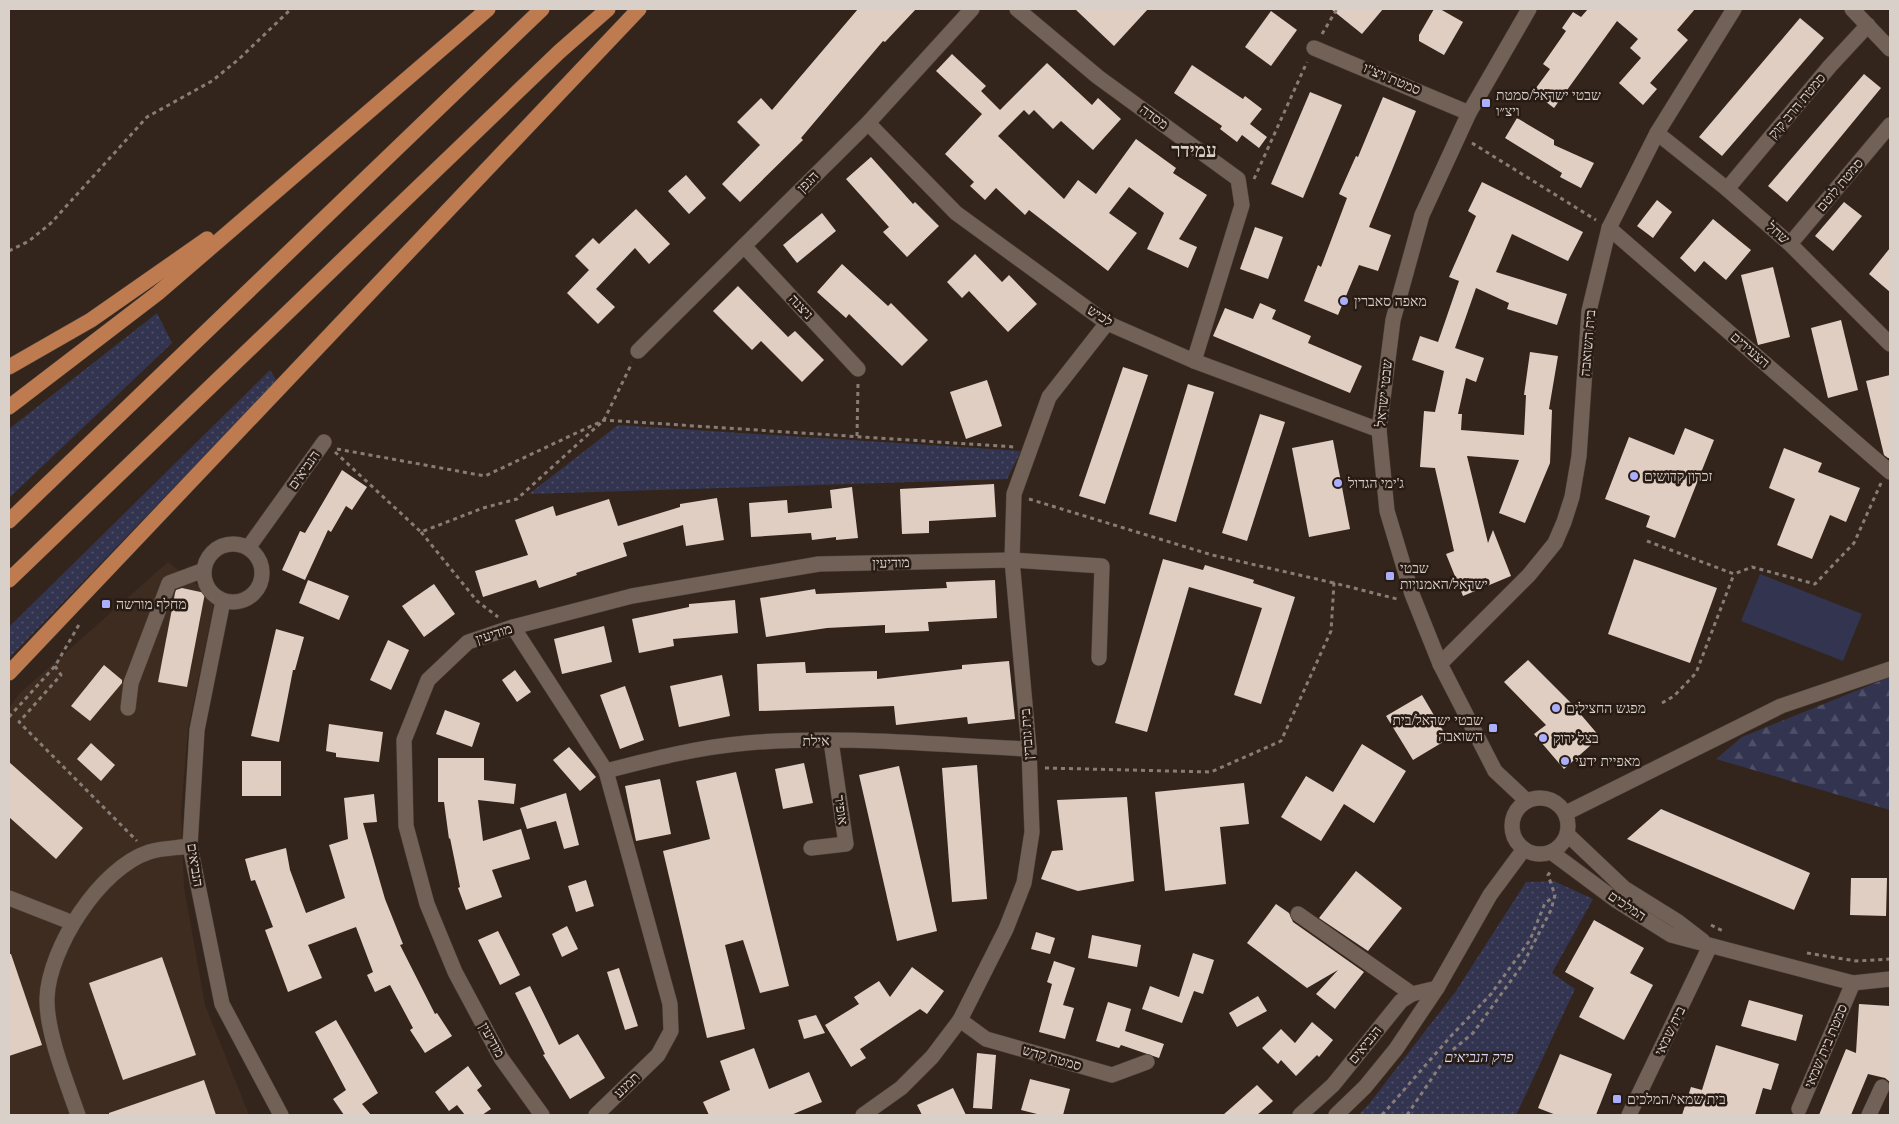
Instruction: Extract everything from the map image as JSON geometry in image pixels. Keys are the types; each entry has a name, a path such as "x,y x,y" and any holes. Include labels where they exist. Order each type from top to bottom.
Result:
{"highway":[{"path":"9,405 158,293 488,9"},
{"path":"9,521 542,9"},
{"path":"9,580 50,543 559,52 608,9"},
{"path":"9,674 639,9"},
{"path":"9,367 91,320 193,250 334,142"},
{"path":"9,593 50,543"}],"street":[{"name":"הגפן","path":"638,351 868,123 972,9"},
{"name":"מסדה","path":"1017,9 1098,77 1238,179 1242,204 1194,361"},
{"name":"שבטי ישראל","path":"1527,801 1495,772 1440,664 1416,604 1387,511 1379,430 1393,320 1422,215 1469,113 1529,9"},
{"name":"בית השואבה","path":"1440,664 1529,575 1555,543 1572,498 1579,456 1589,311 1609,228 1657,133 1734,9"},
{"path":"1852,9 1890,49"},
{"name":"סמטת הרב קוק","path":"1727,189 1830,66 1868,25"},
{"name":"סמטת ויצ\"ו","path":"1314,48 1469,113"},
{"name":"לכיש","path":"868,123 956,213 1107,323 1194,361 1379,430"},
{"name":"סמטת לוטם","path":"1790,244 1890,125"},
{"name":"שחל","path":"1657,133 1727,189 1790,244 1890,344"},
{"name":"הצעירים","path":"1609,228 1889,471"},
{"name":"ניצנה","path":"744,246 858,369"},
{"name":"בית גוברין","path":"863,1115 901,1088 932,1057 960,1020 1006,929 1024,883 1032,832 1029,749 1012,560 1014,494 1049,397 1107,323"},
{"name":"הנביאים","path":"248,548 324,442"},
{"path":"240,544 248,548 261,562 263,572 258,590 242,602 223,601 214,596 208,589 204,570 213,553 220,547 240,544"},
{"name":"מודיעין","path":"542,1115 502,1058 455,972 428,904 406,826 404,740 428,680 468,642 513,627 632,596 819,564 1012,560 1102,566 1099,658"},
{"path":"128,708 131,683 169,583 204,570"},
{"name":"הנביאים","path":"223,601 197,730 190,846 222,1004 281,1115"},
{"path":"513,627 606,771"},
{"path":"1566,813 1781,706 1890,669"},
{"name":"אילת","path":"606,771 677,753 748,743 832,741 1029,749"},
{"name":"אופיר","path":"811,848 846,844 832,741"},
{"name":"תמנע","path":"596,1115 658,1055 671,1031 670,1004 606,771"},
{"path":"1540,798 1549,799 1560,805 1566,813 1567,834 1557,856 1534,853 1518,844 1512,826 1514,815 1527,801 1540,798"},
{"name":"המלכים","path":"1567,834 1624,888 1677,921 1710,946"},
{"path":"78,1115 52,1035 47,999 53,963 73,923 93,894 125,865 148,852 190,846"},
{"name":"הנביאים","path":"1336,1115 1365,1087 1396,1049 1437,988 1490,895 1524,849"},
{"name":"המלכים","path":"1557,856 1617,901 1672,935 1853,983 1890,979"},
{"path":"9,898 73,923"},
{"path":"1298,914 1412,994"},
{"name":"בית שמאי","path":"1629,1115 1710,946"},
{"name":"סמטת בית שמאי","path":"1799,1109 1853,983"},
{"name":"הנביאים","path":"1300,1115 1333,1085 1401,1001 1412,994 1437,988"},
{"name":"סמטת קדש","path":"960,1020 986,1039 1112,1075 1147,1062"},
{"path":"1869,1115 1882,1087"}],"path":[{"path":"9,251 29,241 51,223 147,117 212,81 239,59 291,9"},
{"path":"1242,204 1314,48 1337,9"},
{"path":"1459,135 1609,228"},
{"path":"421,532 483,508 517,499 604,420 638,351"},
{"path":"858,369 858,436"},
{"path":"513,627 477,601 421,532 330,448 485,476 604,420 1031,448"},
{"path":"1647,541 1734,574 1752,567 1815,584 1854,543 1889,471"},
{"path":"1014,494 1212,555 1416,604"},
{"path":"1662,703 1674,696 1696,673 1734,574"},
{"path":"1029,768 1211,772 1281,741 1331,631 1334,583"},
{"path":"9,717 55,666 83,618"},
{"path":"55,666 61,675 19,722 148,852"},
{"path":"1407,1115 1449,1053 1472,1033 1523,964 1551,910 1555,895 1548,875 1557,856"},
{"path":"1382,1115 1451,1036 1491,994 1530,940 1545,902 1555,895"},
{"path":"1707,924 1732,934"},
{"path":"1801,952 1856,960 1890,959"}],"shaded area":[{"path":"168,562 215,599 188,729 181,812 184,887 205,1005 249,1115 9,1115 9,708 19,694"}],"green space":[{"path":"157,313 172,343 9,498 9,429"},
{"path":"270,370 277,381 9,658 9,627"},
{"path":"618,425 1021,451 1007,479 529,494"},
{"path":"1760,574 1862,614 1843,661 1741,621"},
{"path":"1890,677 1890,810 1716,759 1742,737"},
{"name":"פרק הנביאים","path":"1554,881 1593,899 1552,973 1575,989 1516,1115 1358,1115 1369,1104 1456,991 1526,882"}],"building":[{"path":"858,9 916,9 885,42 883,41 801,138 803,140 740,202 722,184 760,145 737,122 761,98 772,110"},
{"path":"1075,9 1148,9 1114,46"},
{"path":"1331,9 1383,9 1362,34"},
{"path":"1434,9 1440,9 1463,22 1444,55 1419,41 1419,35"},
{"path":"1588,9 1695,9 1677,30 1688,40 1650,83 1657,89 1643,105 1619,83 1641,58 1630,48 1638,39 1617,21 1554,108 1533,92 1550,69 1543,64 1566,31 1562,28 1573,12 1581,17"},
{"path":"1271,11 1297,30 1271,66 1245,47"},
{"path":"1800,18 1824,38 1722,156 1699,137"},
{"path":"952,54 986,86 981,91 1000,110 1047,63 1092,105 1098,98 1121,119 1093,150 1061,121 1053,129 1034,110 1029,115 1024,110 998,136 1064,199 1078,180 1096,194 1136,139 1176,168 1173,173 1207,195 1179,239 1197,247 1188,268 1147,249 1164,213 1129,187 1109,213 1137,233 1108,271 1029,210 1025,215 996,188 985,200 970,186 974,182 945,154 982,114 936,71"},
{"path":"1192,65 1243,99 1245,96 1262,109 1250,124 1267,137 1259,148 1242,135 1237,142 1220,129 1222,126 1174,93"},
{"path":"1864,74 1881,88 1787,202 1768,186"},
{"path":"1310,92 1342,105 1303,198 1271,184"},
{"path":"1383,97 1416,111 1369,227 1391,235 1378,271 1359,265 1338,315 1304,301 1318,265 1321,267 1347,198 1339,194 1356,156 1358,157"},
{"path":"1517,118 1554,140 1554,145 1594,163 1581,188 1560,177 1562,173 1505,138"},
{"path":"871,157 913,204 915,202 939,226 907,257 883,232 889,227 846,179"},
{"path":"686,175 706,198 689,214 668,191"},
{"path":"1482,182 1583,232 1568,261 1512,234 1496,272 1567,294 1557,325 1507,309 1509,303 1476,288 1455,348 1484,358 1476,382 1466,378 1458,414 1462,414 1461,430 1524,435 1526,395 1524,395 1530,352 1558,356 1549,409 1552,410 1550,463 1525,523 1499,513 1519,460 1467,456 1488,543 1493,530 1511,576 1463,596 1446,554 1454,551 1435,468 1420,467 1424,411 1435,412 1444,371 1412,360 1420,336 1438,342 1459,281 1449,277 1476,216 1468,211"},
{"path":"1657,200 1672,212 1653,238 1637,226"},
{"path":"1844,202 1862,216 1833,251 1815,236"},
{"path":"636,209 670,244 649,264 635,248 596,289 615,307 598,324 567,293 589,270 575,256 593,238 599,244"},
{"path":"822,213 836,231 797,263 783,245"},
{"path":"1713,219 1751,250 1726,280 1704,261 1695,272 1680,258"},
{"path":"1255,227 1283,237 1268,279 1240,269"},
{"path":"1890,248 1890,292 1869,274"},
{"path":"975,254 1002,282 1009,275 1037,304 1008,332 969,291 962,298 947,282"},
{"path":"842,264 888,306 891,303 928,340 902,366 849,314 846,318 817,292"},
{"path":"1773,267 1790,337 1758,345 1741,275"},
{"path":"738,286 788,337 795,331 824,360 802,382 761,341 752,350 713,311"},
{"path":"1260,303 1276,310 1272,319 1311,336 1308,343 1362,366 1350,393 1213,336 1225,308 1253,319"},
{"path":"1841,320 1858,390 1828,398 1811,328"},
{"path":"1123,367 1148,375 1105,504 1079,496"},
{"path":"1890,375 1890,458 1888,458 1884,455 1866,381"},
{"path":"987,380 1002,426 966,439 950,392"},
{"path":"1188,384 1214,392 1176,522 1149,514"},
{"path":"1260,414 1285,422 1247,541 1222,533"},
{"path":"1685,428 1714,440 1675,538 1646,527 1650,516 1605,499 1629,437 1674,455"},
{"path":"1333,440 1350,529 1309,537 1292,448"},
{"path":"1784,448 1822,463 1818,472 1860,488 1846,522 1830,515 1812,559 1777,545 1795,499 1769,488"},
{"path":"342,470 367,487 352,510 346,506 331,532 328,530 305,580 282,570 300,531 305,533"},
{"path":"994,484 996,517 929,521 929,533 902,534 900,489"},
{"path":"852,487 858,538 836,540 836,537 812,540 811,533 751,537 749,503 787,500 788,513 832,508 830,490"},
{"path":"717,498 724,540 686,546 683,525 623,543 627,556 576,573 577,575 539,588 536,580 483,597 475,571 528,555 515,520 553,506 556,516 609,499 618,526 680,507 680,504"},
{"path":"1163,559 1203,570 1205,565 1254,580 1253,583 1295,597 1261,704 1234,695 1262,608 1189,587 1147,732 1115,723"},
{"path":"1634,559 1717,588 1690,663 1608,634"},
{"path":"308,580 349,596 339,620 299,603"},
{"path":"995,580 997,618 928,622 929,631 885,633 885,625 827,628 766,637 760,598 815,589 816,594 947,588 946,582"},
{"path":"434,584 455,614 424,637 402,606"},
{"path":"182,588 205,593 187,687 158,682 175,593 176,590"},
{"path":"735,600 738,633 673,639 674,646 639,653 632,619 689,607 689,604"},
{"path":"604,626 612,662 562,674 554,639"},
{"path":"276,629 304,637 295,670 293,670 279,742 251,736"},
{"path":"388,640 409,650 391,690 370,680"},
{"path":"1528,660 1571,703 1600,737 1564,769 1534,734 1546,725 1504,682"},
{"path":"1009,661 1015,719 968,724 967,717 896,725 894,706 759,711 757,664 805,662 806,673 877,671 877,679 962,669 962,665"},
{"path":"104,665 122,680 122,683 90,721 71,706"},
{"path":"515,670 531,692 517,702 502,680"},
{"path":"722,675 730,716 679,727 670,686"},
{"path":"625,686 644,740 620,749 600,695"},
{"path":"1422,695 1448,739 1413,760 1386,716"},
{"path":"445,710 480,723 472,747 436,734"},
{"path":"329,724 383,732 379,762 336,757 336,753 326,751"},
{"path":"91,743 115,765 101,781 77,759"},
{"path":"1362,744 1406,771 1374,823 1344,804 1321,841 1281,817 1306,776 1333,792"},
{"path":"569,747 596,777 580,791 553,760"},
{"path":"438,758 484,758 484,780 516,784 514,804 478,800 483,841 521,829 530,859 492,870 502,897 466,910 458,888 460,887 449,839 444,802 438,802"},
{"path":"242,761 281,761 281,796 242,796"},
{"path":"9,762 83,828 56,859 9,817"},
{"path":"804,763 813,803 783,809 775,769"},
{"path":"977,765 987,899 952,902 942,768"},
{"path":"899,766 937,931 897,941 859,775"},
{"path":"736,772 789,986 760,993 743,940 725,945 745,1029 707,1038 663,851 710,839 696,781"},
{"path":"660,779 671,834 636,841 625,786"},
{"path":"1244,783 1249,824 1220,827 1226,884 1165,891 1155,792"},
{"path":"566,793 579,845 564,849 556,821 527,829 520,808"},
{"path":"374,794 377,822 363,823 385,899 403,944 400,945 435,1014 437,1013 452,1036 425,1053 410,1030 413,1028 390,985 375,992 367,975 373,972 356,927 308,945 322,978 288,992 265,930 273,927 255,880 251,881 245,859 286,848 290,870 306,913 345,898 329,845 348,839 344,798"},
{"path":"1127,797 1134,881 1078,891 1041,879 1052,851 1063,850 1057,800"},
{"path":"1661,809 1810,873 1794,910 1627,839"},
{"path":"1356,871 1402,908 1368,951 1319,918"},
{"path":"1851,878 1887,878 1886,916 1850,915"},
{"path":"586,880 594,906 576,912 568,886"},
{"path":"1276,904 1289,913 1293,922 1364,972 1335,1009 1316,994 1338,970 1307,988 1247,943"},
{"path":"1594,920 1644,948 1630,973 1653,985 1624,1040 1579,1017 1594,988 1565,972"},
{"path":"567,926 578,949 562,957 552,934"},
{"path":"498,931 520,975 500,985 478,940"},
{"path":"1036,932 1055,938 1050,954 1031,949"},
{"path":"1092,935 1141,945 1137,967 1088,958"},
{"path":"1193,953 1214,960 1203,994 1194,991 1182,1023 1142,1009 1150,986 1179,997"},
{"path":"9,954 11,954 42,1045 9,1056"},
{"path":"162,957 196,1055 123,1080 89,983"},
{"path":"1054,961 1075,968 1063,1005 1074,1008 1065,1039 1039,1032 1052,984 1047,982"},
{"path":"912,967 944,991 927,1014 920,1009 860,1049 866,1058 851,1067 825,1025 859,1004 854,997 879,981 890,997"},
{"path":"619,968 638,1026 625,1030 607,972"},
{"path":"530,986 559,1045 578,1034 605,1078 570,1099 543,1055 545,1054 515,993"},
{"path":"1258,996 1267,1011 1237,1027 1229,1013"},
{"path":"1749,1000 1803,1015 1796,1041 1741,1026"},
{"path":"1108,1002 1131,1009 1125,1031 1164,1044 1159,1058 1121,1045 1119,1048 1096,1041"},
{"path":"1859,1004 1890,1006 1890,1082 1885,1078 1868,1074 1851,1115 1819,1115 1846,1049 1856,1053"},
{"path":"816,1015 825,1033 804,1039 798,1020"},
{"path":"336,1020 378,1093 362,1104 371,1115 344,1115 333,1099 346,1090 315,1032"},
{"path":"1312,1022 1333,1040 1319,1057 1317,1055 1296,1076 1281,1060 1278,1064 1262,1048 1281,1029 1295,1043"},
{"path":"1716,1045 1779,1064 1771,1090 1763,1088 1755,1115 1682,1115 1691,1087 1702,1090"},
{"path":"754,1048 769,1089 809,1072 822,1102 791,1115 709,1115 703,1102 730,1090 720,1061"},
{"path":"977,1053 996,1055 992,1109 973,1108"},
{"path":"1560,1054 1612,1074 1596,1115 1556,1115 1538,1108"},
{"path":"468,1066 482,1086 477,1090 491,1109 482,1115 465,1115 457,1105 449,1111 435,1092"},
{"path":"1030,1079 1070,1089 1063,1115 1041,1115 1021,1110"},
{"path":"204,1080 216,1115 109,1115 109,1113"},
{"path":"1257,1085 1273,1101 1257,1115 1223,1115"},
{"path":"953,1088 966,1115 922,1115 917,1105"}],"place":[{"name":"שבטי ישראל/סמטת ויצ״ו","path":"1486,103"},
{"name":"מאפה סאברין","path":"1344,301"},
{"name":"זכרון קדושים","path":"1634,476"},
{"name":"ג'ימי הגדול","path":"1338,483"},
{"name":"שבטי ישראל/האמנויות","path":"1390,576"},
{"name":"מחלף מורשה","path":"106,604"},
{"name":"מפגש החצילים","path":"1556,708"},
{"name":"שבטי ישראל/בית השואבה","path":"1493,728"},
{"name":"בצל ירוק","path":"1543,738"},
{"name":"מאפיית ידעי","path":"1565,761"},
{"name":"בית שמאי/המלכים","path":"1617,1099"}],"district":[{"name":"עמידר","path":"1194,150"}]}
